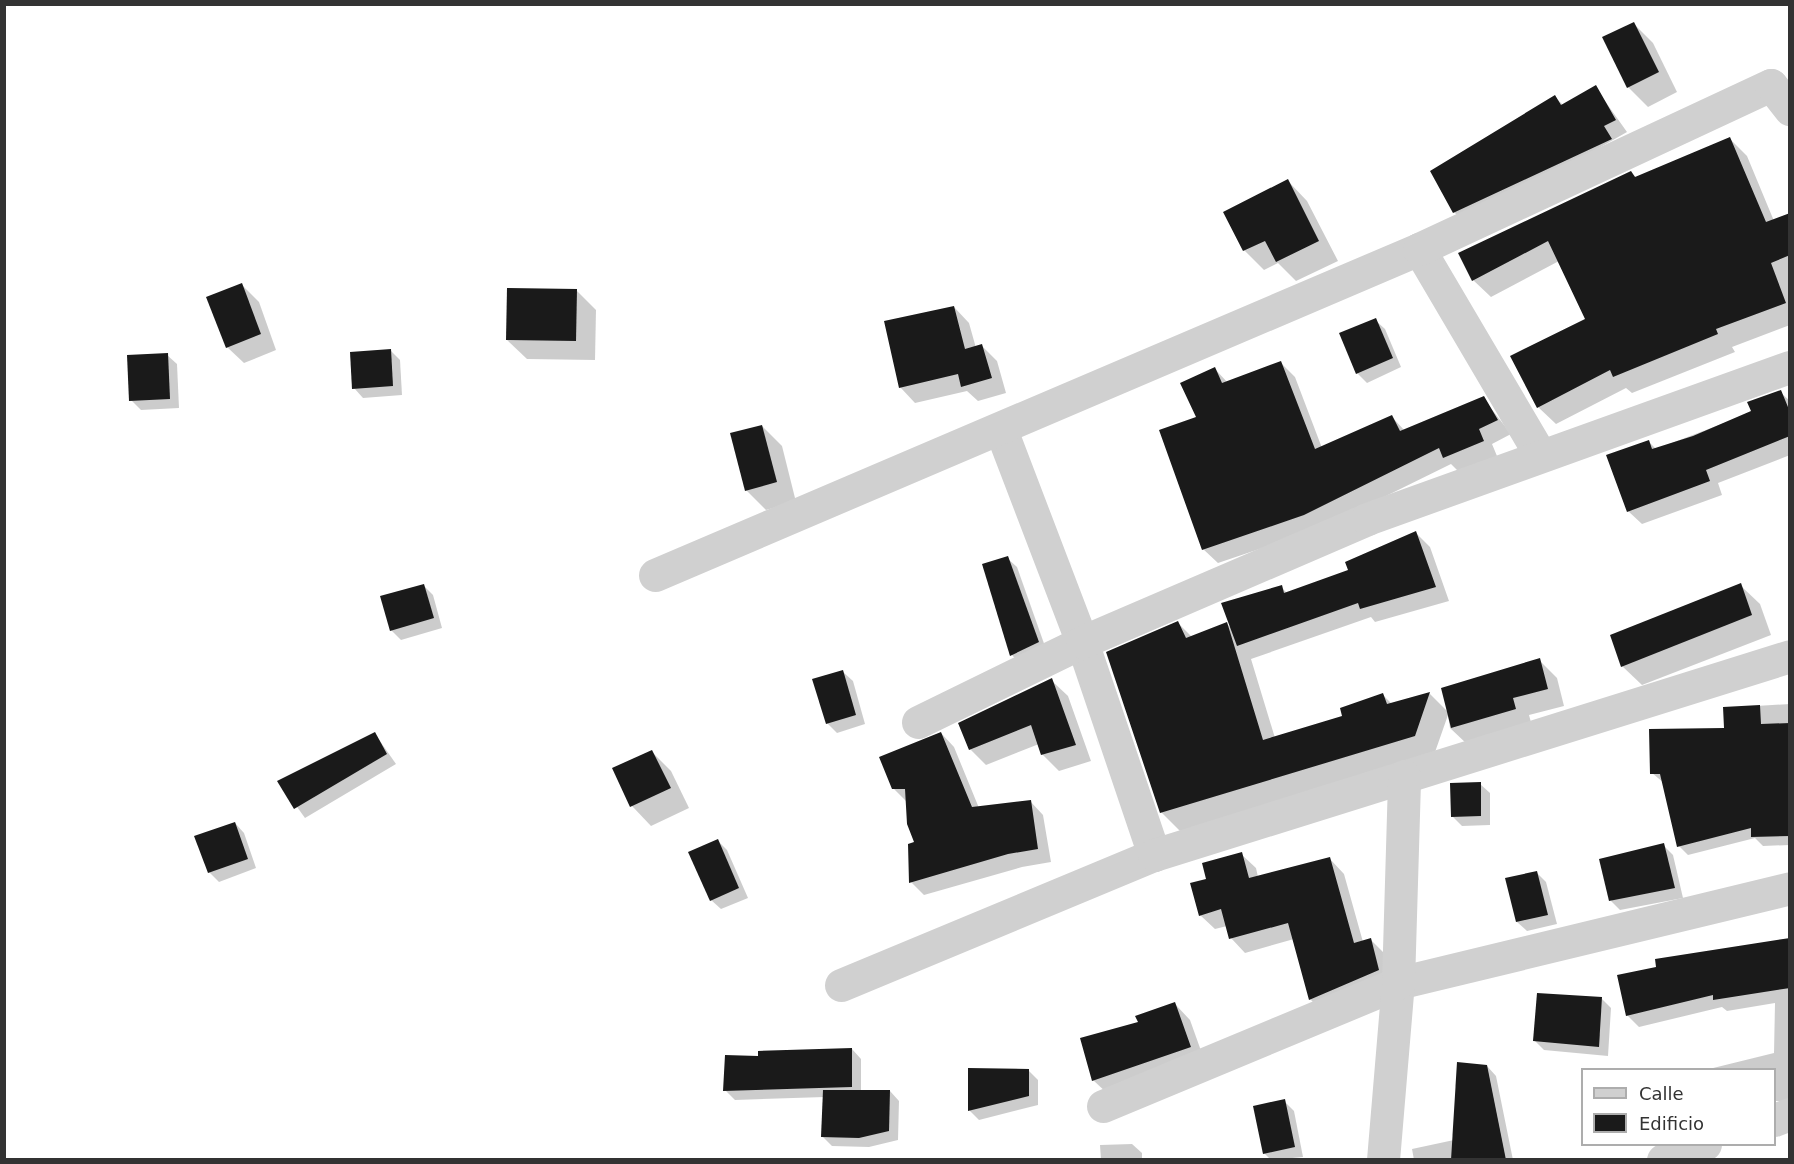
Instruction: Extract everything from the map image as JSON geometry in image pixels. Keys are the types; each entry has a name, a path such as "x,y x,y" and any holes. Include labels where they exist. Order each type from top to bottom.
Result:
{"street":[{"path":"655,575 1001,430 1419,249 1770,85 1790,109"},
{"path":"1419,249 1541,456"},
{"path":"918,722 1082,642 1367,519 1790,367"},
{"path":"1001,430 1082,642 1154,855"},
{"path":"842,985 1154,855 1790,656"},
{"path":"1383,1160 1398,983 1404,776"},
{"path":"1103,1106 1398,983 1790,888"},
{"path":"1663,1160 1700,1146"}],"building":[{"path":"1634,22 1659,72 1627,88 1602,37"},
{"path":"1596,85 1616,120 1604,126 1612,139 1453,213 1430,171 1555,95 1561,105"},
{"path":"1730,137 1766,222 1790,213 1790,255 1771,263 1786,303 1716,329 1718,334 1613,377 1610,370 1537,408 1510,356 1585,319 1548,241 1472,281 1458,253 1631,171 1635,177"},
{"path":"1288,179 1319,241 1276,262 1265,241 1243,251 1223,212"},
{"path":"242,283 261,334 226,348 206,297"},
{"path":"507,288 577,289 576,341 506,340"},
{"path":"954,306 965,349 982,344 992,378 961,387 958,374 899,388 884,321"},
{"path":"1376,318 1393,358 1356,374 1339,333"},
{"path":"391,349 393,386 352,389 350,352"},
{"path":"168,353 170,399 129,401 127,355"},
{"path":"1281,361 1315,449 1392,415 1400,431 1484,396 1498,420 1479,429 1484,441 1443,458 1439,448 1304,515 1202,550 1159,430 1196,417 1180,383 1215,367 1222,383"},
{"path":"1781,390 1790,412 1790,436 1706,470 1710,481 1627,512 1606,455 1649,440 1652,449 1693,436 1751,411 1747,402"},
{"path":"762,425 777,482 745,491 730,433"},
{"path":"1416,531 1436,587 1360,609 1358,603 1237,646 1221,603 1282,585 1284,593 1348,570 1345,562"},
{"path":"1008,556 1039,642 1010,656 982,564"},
{"path":"1741,583 1752,615 1621,667 1610,635"},
{"path":"424,584 434,618 390,631 380,596"},
{"path":"1178,621 1186,638 1227,622 1263,740 1342,716 1340,708 1383,693 1387,704 1430,692 1415,736 1160,813 1106,652"},
{"path":"1540,658 1548,689 1513,698 1516,709 1451,728 1441,688"},
{"path":"843,670 856,715 826,724 812,679"},
{"path":"1052,678 1076,745 1041,755 1031,725 969,750 958,723"},
{"path":"1760,705 1761,724 1790,723 1790,836 1751,837 1751,828 1677,847 1660,774 1650,774 1649,729 1724,728 1723,707"},
{"path":"375,732 387,754 294,809 277,781"},
{"path":"941,732 972,807 1031,800 1038,849 1008,854 909,883 908,844 914,842 907,824 905,789 892,789 879,757"},
{"path":"652,750 671,788 630,807 612,768"},
{"path":"1481,782 1481,816 1451,817 1450,783"},
{"path":"235,822 248,859 208,873 194,836"},
{"path":"718,839 739,888 710,901 688,852"},
{"path":"1664,843 1675,888 1609,901 1599,859"},
{"path":"1242,852 1249,878 1330,857 1354,943 1371,938 1379,970 1309,1000 1288,923 1229,939 1221,909 1199,916 1190,883 1206,879 1202,863"},
{"path":"1537,871 1548,915 1516,922 1505,878"},
{"path":"1790,938 1790,988 1713,1000 1713,995 1626,1016 1617,975 1656,967 1655,959"},
{"path":"1537,993 1602,997 1599,1047 1533,1041"},
{"path":"1175,1002 1191,1047 1092,1081 1080,1038 1138,1022 1135,1016"},
{"path":"852,1048 852,1087 723,1091 725,1055 758,1056 758,1051"},
{"path":"1457,1062 1487,1065 1506,1160 1451,1160"},
{"path":"968,1068 1029,1069 1029,1096 968,1111"},
{"path":"823,1090 890,1090 889,1131 859,1138 821,1137"},
{"path":"1285,1099 1295,1147 1263,1154 1253,1106"}]}
